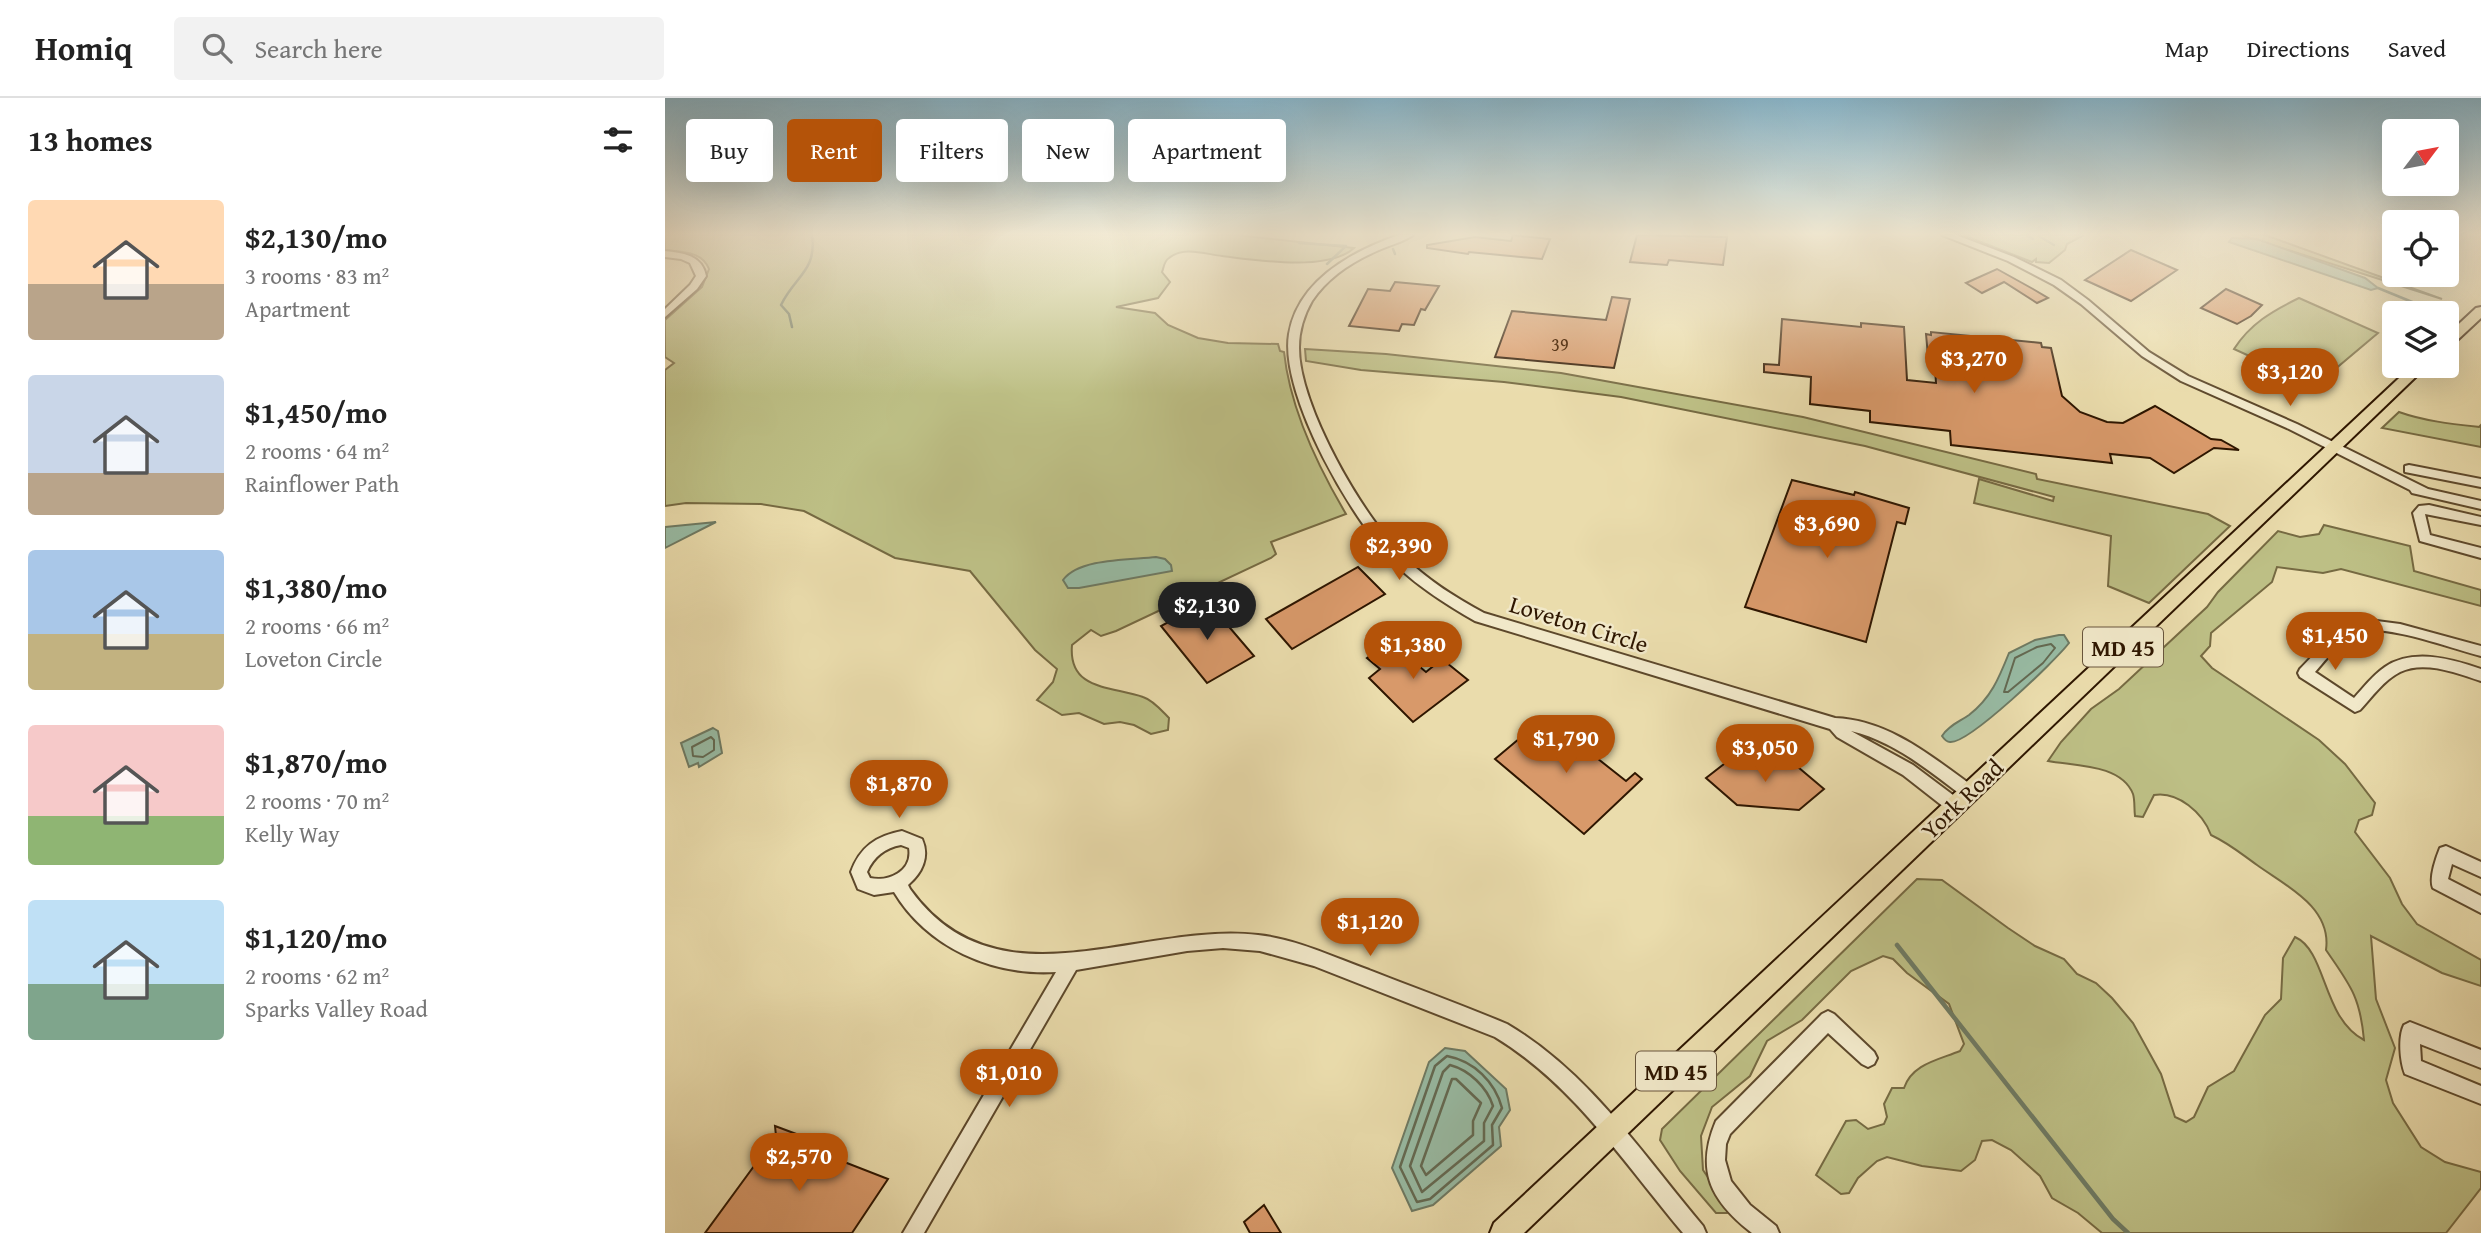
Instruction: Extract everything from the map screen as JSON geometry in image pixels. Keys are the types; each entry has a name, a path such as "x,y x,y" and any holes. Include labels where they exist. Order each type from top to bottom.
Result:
{"main road":[{"path":"2459,331 2481,311"},
{"name":"York Road","path":"1504,1233 2407,378"}],"street":[{"path":"665,314 693,288"},
{"name":"Loveton Circle","path":"1319,288 1304,307 1294,337 1297,371 1309,412 1346,492 1386,546 1433,590 1480,617 1835,724 1847,723 1887,739 1962,799"},
{"path":"2065,288 2159,364 2232,403 2257,420 2330,451 2401,487 2477,504"},
{"path":"2409,469 2481,483"},
{"path":"2467,481 2481,521 2429,509 2423,509 2419,513 2424,538 2481,553"},
{"path":"2481,651 2405,631 2368,625 2348,632 2305,673 2355,706 2393,669 2403,666 2443,665 2481,676"},
{"path":"2481,870 2446,853 2439,883 2481,905"},
{"path":"898,883 923,920 963,946 988,956 1014,961 1070,964 1201,942 1232,940 1286,948 1514,1037 1557,1069 1696,1233"},
{"path":"913,1233 1070,964"},
{"path":"1769,1233 1736,1203 1719,1181 1713,1161 1716,1142 1723,1128 1828,1020 1868,1058"},
{"path":"2481,1059 2410,1031 2412,1067 2481,1095"}],"green space":[{"path":"701,288 1166,288 1158,298 1116,307 1155,313 1168,325 1198,338 1228,343 1278,344 1280,351 1284,352 1292,394 1306,436 1346,514 1271,542 1276,554 1271,558 1116,631 1101,636 1091,630 1072,645 1077,671 1085,679 1150,701 1169,718 1168,730 1151,734 1134,725 1120,722 1104,724 1079,713 1062,715 1037,700 1053,682 1057,669 1035,650 970,571 895,558 804,511 761,504 686,503 665,506 665,370 674,363 665,357 665,320"},
{"path":"2299,298 2378,333 2315,386 2234,349 2262,319"},
{"path":"1305,349 1386,354 1561,373 1803,417 2036,474 2037,479 2208,514 2230,526 2149,603 2108,586 2111,536 1974,503 1979,479 2053,501 2054,497 1865,446 1621,397 1504,382 1361,370 1306,361"},
{"path":"2399,412 2438,422 2479,427 2481,425 2481,447 2382,428"},
{"path":"2324,525 2410,546 2414,571 2481,590 2481,606 2341,569 2323,573 2277,567 2272,582 2211,633 2210,646 2201,656 2212,668 2319,740 2345,764 2375,803 2372,815 2359,820 2355,832 2390,878 2402,904 2417,924 2481,960 2481,986 2442,973 2371,936 2376,999 2395,1048 2386,1080 2393,1103 2421,1147 2445,1162 2481,1172 2481,1188 2446,1233 2102,1233 2078,1213 2052,1198 2040,1176 2011,1150 1992,1140 1982,1141 1975,1160 1961,1171 1922,1166 1887,1157 1877,1161 1858,1178 1849,1193 1841,1194 1816,1175 1846,1121 1856,1120 1868,1129 1884,1124 1887,1117 1884,1104 1892,1088 1904,1088 1919,1068 1960,1051 1964,1044 1949,1004 1907,973 1893,959 1883,956 1851,971 1802,1020 1767,1041 1750,1076 1712,1107 1701,1136 1703,1170 1729,1209 1727,1213 1716,1213 1680,1171 1660,1140 1662,1129 1917,879 1942,880 2008,928 2035,946 2064,959 2077,974 2096,983 2133,1023 2161,1074 2175,1117 2186,1122 2194,1117 2208,1087 2234,1071 2265,1015 2281,999 2283,958 2295,937 2313,956 2340,1017 2350,1030 2364,1040 2357,1001 2326,950 2326,935 2322,922 2305,899 2211,835 2196,812 2180,800 2172,796 2154,795 2143,817 2135,816 2133,794 2127,784 2118,777 2096,768 2048,761 2091,709 2119,689 2207,607 2218,592 2278,531 2300,537 2319,534"}],"water":[{"path":"716,522 665,548 665,527"},
{"path":"1156,557 1165,559 1171,565 1172,571 1079,588 1068,588 1063,580 1071,573 1093,564"},
{"path":"2064,635 2069,643 2012,700 1960,739 1950,742 1944,739 1942,736 1947,729 1969,715 1989,695 2009,653 2035,640"},
{"path":"713,728 718,731 722,753 699,767 698,763 689,767 681,743"},
{"path":"1445,1048 1465,1051 1506,1089 1510,1110 1499,1127 1501,1146 1433,1205 1412,1211 1392,1168 1429,1062"}],"building":[{"path":"1392,288 1438,288 1425,310 1421,309 1414,325 1402,324 1399,331 1349,326 1368,289 1390,291"},
{"path":"1974,288 1992,288 1982,293"},
{"path":"2013,288 2030,288 2048,298 2037,303"},
{"path":"2102,288 2150,288 2131,301"},
{"path":"2226,289 2262,305 2251,316 2237,324 2201,308"},
{"path":"1612,297 1630,299 1614,368 1495,357 1512,311 1606,320"},
{"path":"1782,319 1861,327 1861,323 1904,327 1907,380 1936,383 1935,368 1929,367 1926,334 1931,335 1931,332 2041,343 2042,347 2051,348 2062,396 2080,412 2107,422 2123,423 2155,406 2211,439 2221,440 2239,450 2214,448 2174,473 2150,458 2110,454 2112,463 1951,445 1950,431 1870,422 1870,411 1810,404 1811,377 1764,372 1764,364 1779,365"},
{"path":"1792,480 1854,495 1855,492 1909,508 1905,524 1897,522 1866,642 1745,607"},
{"path":"1358,567 1385,594 1292,649 1266,619"},
{"path":"1207,601 1254,656 1207,683 1161,626"},
{"path":"1390,642 1426,672 1442,659 1468,680 1413,722 1369,678 1380,669 1367,658"},
{"path":"1545,717 1626,781 1635,773 1642,779 1584,834 1495,759"},
{"path":"1733,757 1792,762 1824,789 1799,810 1737,805 1706,778"},
{"path":"775,1126 799,1135 793,1142 888,1179 852,1233 705,1233 776,1136"},
{"path":"1264,1205 1281,1233 1250,1233 1244,1222"}],"waterway":[{"path":"792,288 781,305 789,314 792,327"},
{"path":"2378,288 2410,301"},
{"path":"1897,945 2113,1219 2128,1233"}]}
